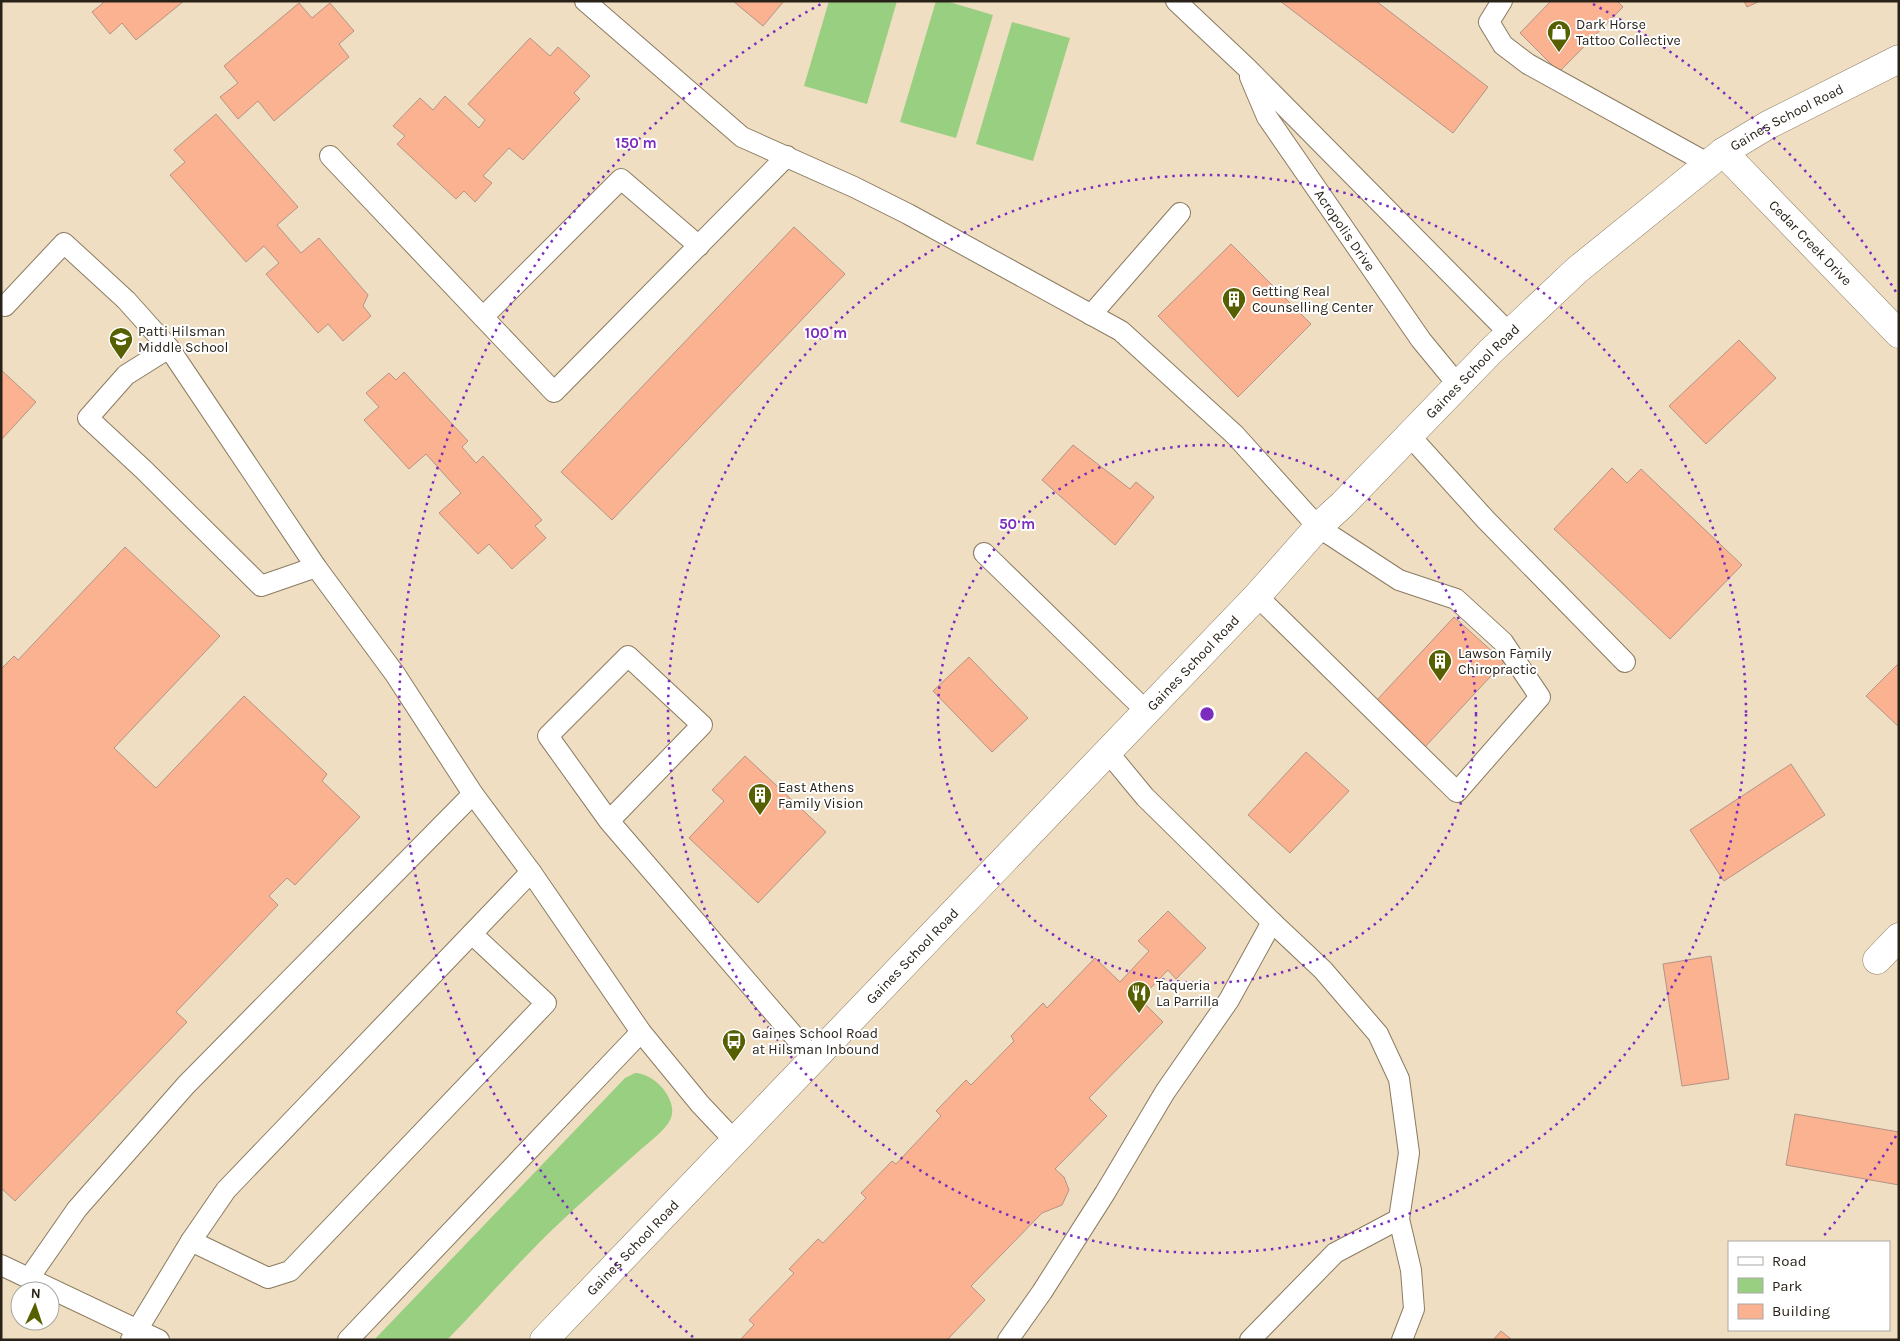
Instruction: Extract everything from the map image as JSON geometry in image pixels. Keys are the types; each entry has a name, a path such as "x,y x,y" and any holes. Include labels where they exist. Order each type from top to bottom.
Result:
{"main road":[{"name":"Gaines School Road","path":"544,1340 1256,596 1318,527 1343,504 1458,385 1577,270 1716,158 1768,125 1899,59"},
{"name":"Cedar Creek Drive","path":"1716,158 1899,334"},
{"path":"1877,960 1899,937"}],"lane":[{"path":"585,1 742,137 787,156 908,214 1121,331 1235,435 1318,527 1398,580 1456,599 1503,642 1540,697 1457,792 1256,596"},
{"name":"Acropolis Drive","path":"1176,1 1247,68 1510,334"},
{"path":"1502,1 1489,22 1503,45 1528,64 1716,158"},
{"name":"Acropolis Drive","path":"1247,68 1267,118 1421,340 1458,385"},
{"path":"330,156 554,392 787,156"},
{"path":"483,317 621,179 699,246"},
{"path":"1091,315 1180,213"},
{"path":"5,306 64,243 126,300 169,348 316,567 394,674 472,794 531,872 641,1032 700,1104 734,1140"},
{"path":"169,348 126,376 88,418 144,470 260,586 316,567"},
{"path":"1410,436 1486,520 1625,662"},
{"path":"984,553 1146,711"},
{"path":"609,821 702,724 628,656 548,736 609,821 813,1058"},
{"path":"1107,751 1145,797 1323,970 1378,1034 1399,1079 1409,1153 1399,1219 1411,1270 1414,1309 1402,1340"},
{"path":"29,1278 77,1209 186,1085 472,794"},
{"path":"134,1334 191,1241 226,1190 531,872"},
{"path":"1008,1340 1042,1292 1105,1193 1165,1092 1229,1000 1272,922"},
{"path":"191,1241 268,1278 290,1271 546,1003 472,934"},
{"path":"348,1340 641,1032"},
{"path":"1250,1340 1335,1252 1399,1219"},
{"path":"1,1265 134,1334 158,1340"}],"green space":[{"path":"829,1 897,1 867,104 804,86"},
{"path":"936,1 946,1 993,15 956,138 900,122"},
{"path":"1012,22 1070,38 1033,161 976,144"},
{"path":"635,1073 650,1077 668,1095 671,1103 671,1118 661,1131 552,1230 447,1340 374,1340 625,1078"}],"building":[{"path":"102,1 184,1 136,40 122,23 110,34 92,12 103,3"},
{"path":"733,1 784,1 763,26"},
{"path":"1280,1 1376,1 1488,87 1453,133"},
{"name":"Dark Horse Tattoo Collective","path":"1551,1 1617,1 1623,7 1559,72 1520,33"},
{"path":"1744,1 1760,1 1747,7"},
{"path":"299,3 312,18 330,3 354,31 339,44 349,57 274,121 258,101 238,119 220,97 238,83 224,66"},
{"path":"530,38 550,56 558,47 590,76 574,93 580,99 523,160 509,148 483,176 492,183 475,202 464,191 456,199 397,144 405,136 393,126 420,98 433,110 445,96 479,128 485,120 468,104"},
{"path":"216,114 298,207 277,225 301,253 319,238 368,295 363,306 371,316 343,341 328,324 318,333 266,274 279,263 264,246 246,262 170,175 185,162 174,150"},
{"path":"794,227 845,274 612,520 561,472"},
{"name":"Getting Real Counselling Center","path":"1231,244 1311,324 1238,397 1158,316"},
{"path":"1739,340 1776,378 1706,444 1669,406"},
{"path":"1,370 36,402 1,440"},
{"path":"404,372 468,441 462,447 476,463 483,456 542,520 535,526 546,538 512,569 489,544 478,554 439,513 461,493 426,454 409,469 364,420 379,407 366,393 389,373 396,380"},
{"path":"1073,445 1130,489 1136,482 1154,497 1115,545 1042,480"},
{"path":"1612,468 1627,483 1641,469 1742,565 1670,639 1554,529"},
{"path":"125,547 220,636 114,748 156,788 244,696 327,774 322,781 360,817 295,885 287,878 269,896 278,905 176,1012 187,1022 15,1201 1,1188 1,669 14,656 18,660"},
{"name":"Lawson Family Chiropractic","path":"1454,617 1504,662 1425,747 1376,701"},
{"path":"969,657 1028,718 992,752 933,691"},
{"path":"1899,663 1899,727 1866,696"},
{"path":"1306,752 1349,791 1290,853 1248,815"},
{"name":"East Athens Family Vision","path":"745,756 826,832 758,903 689,838 724,801 712,790"},
{"path":"1791,764 1825,815 1724,881 1690,830"},
{"path":"1168,911 1206,948 1176,979 1168,970 1140,999 1163,1022 1089,1098 1107,1116 1055,1169 1064,1177 1069,1190 1062,1205 1042,1213 971,1286 985,1300 947,1340 740,1340 754,1325 749,1320 794,1273 789,1269 818,1239 823,1243 866,1198 861,1193 892,1161 896,1164 941,1116 936,1111 966,1080 971,1085 1014,1041 1011,1036 1043,1003 1047,1008 1095,958 1120,982 1149,951 1138,941"},
{"path":"1711,956 1729,1079 1682,1086 1663,964"},
{"path":"1795,1114 1899,1132 1899,1185 1786,1165"},
{"path":"1501,1331 1512,1340 1493,1340"}],"place":[{"name":"Dark Horse Tattoo Collective","path":"1559,53"},
{"name":"Getting Real Counselling Center","path":"1234,320"},
{"name":"Patti Hilsman Middle School","path":"121,360"},
{"name":"Lawson Family Chiropractic","path":"1440,682"},
{"name":"East Athens Family Vision","path":"760,816"},
{"name":"Taqueria La Parrilla","path":"1139,1014"},
{"name":"Gaines School Road at Hilsman Inbound","path":"734,1062"}]}
